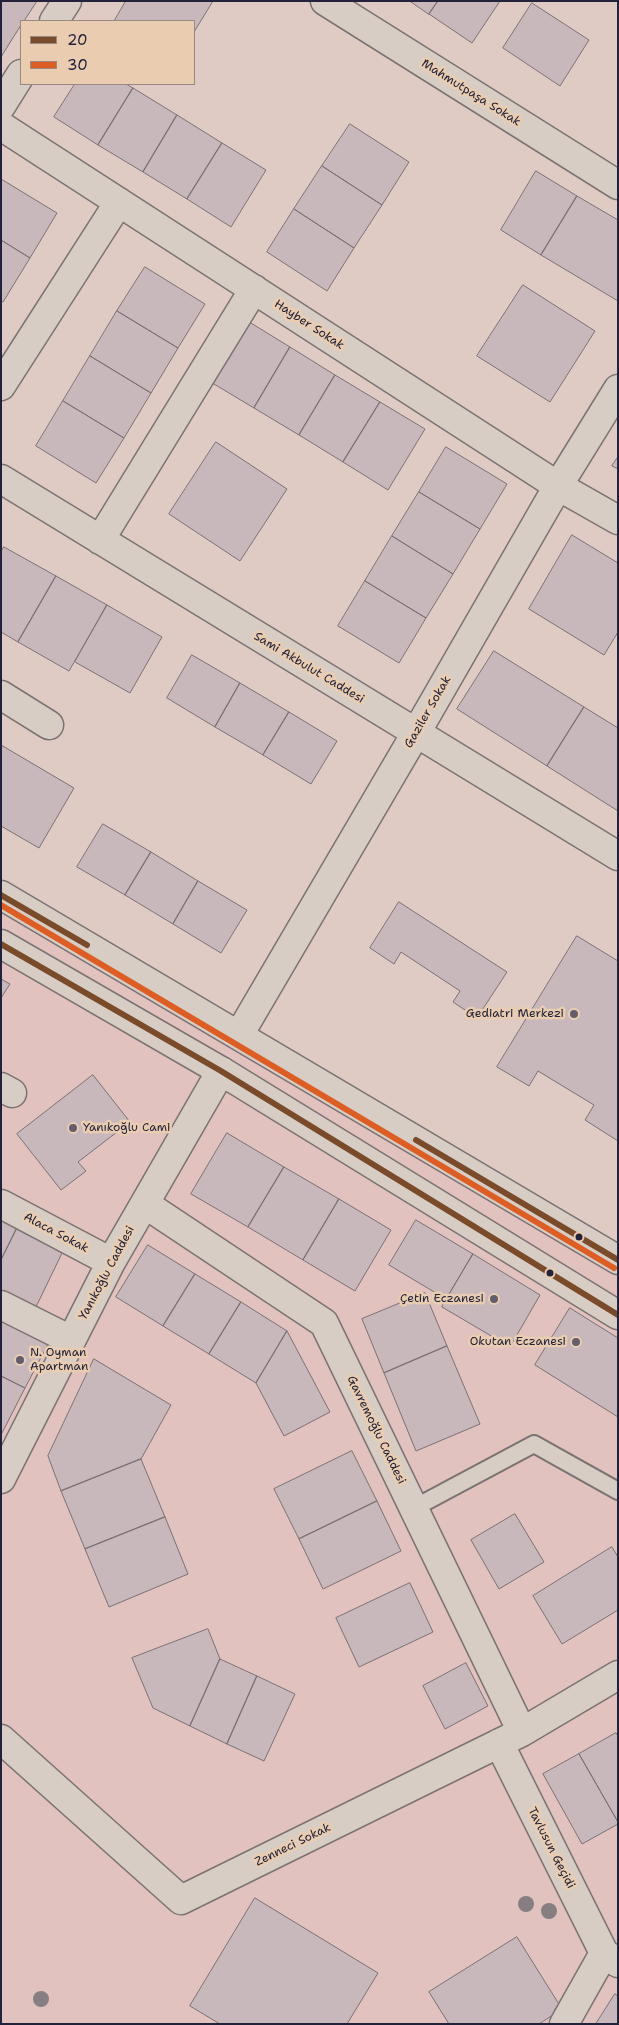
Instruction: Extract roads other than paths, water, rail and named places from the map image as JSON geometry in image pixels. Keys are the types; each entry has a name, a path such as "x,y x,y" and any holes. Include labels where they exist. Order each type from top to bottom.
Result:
{"street":[{"path":"55,20 67,1"},
{"name":"Mahmutpaşa Sokak","path":"324,1 618,184"},
{"path":"1,106 20,76"},
{"name":"Hayber Sokak","path":"1,126 558,486 618,520"},
{"path":"1,386 119,202"},
{"path":"100,540 254,290"},
{"name":"Gaziler Sokak","path":"239,1035 558,486 618,389"},
{"name":"Sami Akbulut Caddesi","path":"1,480 618,856"},
{"path":"1,696 49,725"},
{"path":"1,894 618,1260"},
{"path":"1,944 221,1071 618,1315"},
{"name":"Yanıkoğlu Caddesi","path":"1,1479 111,1262 221,1071"},
{"name":"Alaca Sokak","path":"1,1204 111,1262"},
{"name":"Gavremoğlu Caddesi","path":"145,1204 324,1323 414,1508 510,1737"},
{"path":"1,1306 71,1340"},
{"name":"Zenneci Sokak","path":"1,1739 181,1900 510,1737 618,1675"},
{"name":"Tavlusun Geçidi","path":"510,1737 611,1958 564,2024"}],"lane":[{"path":"414,1508 534,1444 618,1491"}],"place":[{"name":"Gediatri Merkezi","path":"574,1014"},
{"name":"Yanıkoğlu Cami","path":"73,1128"},
{"name":"Çetin Eczanesi","path":"494,1299"},
{"name":"Okutan Eczanesi","path":"576,1342"},
{"name":"N. Oyman Apartman","path":"20,1360"}]}
